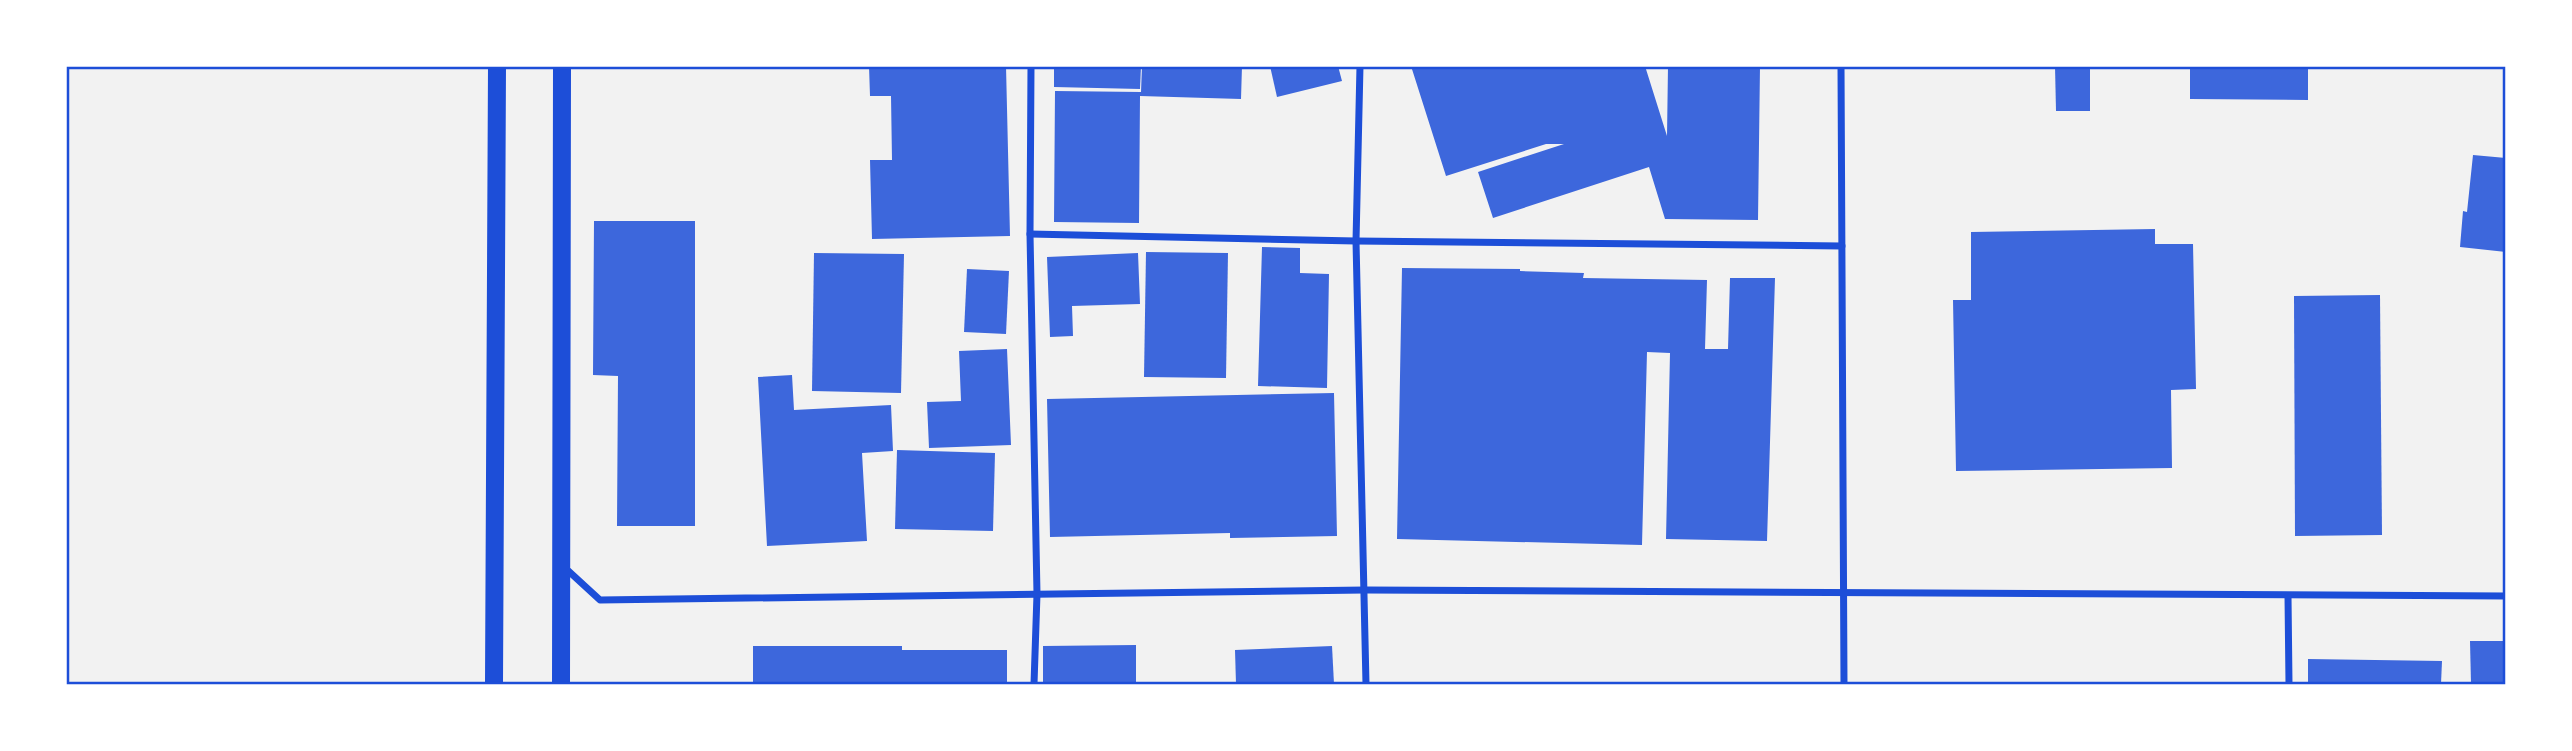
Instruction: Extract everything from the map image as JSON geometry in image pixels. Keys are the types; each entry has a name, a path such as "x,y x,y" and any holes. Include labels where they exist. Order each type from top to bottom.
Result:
{"main road":[{"path":"494,684 497,66"},
{"path":"561,684 562,66"}],"street":[{"path":"1031,66 1030,234 1037,594 1034,684"},
{"path":"1360,66 1356,241 1366,684"},
{"path":"1841,66 1844,684"},
{"path":"1030,234 1356,241 1842,246"},
{"path":"560,562 600,600 1365,590 2505,596"},
{"path":"2288,596 2289,684"}],"building":[{"path":"869,66 1006,66 1010,236 872,239 870,160 892,160 891,96 870,96"},
{"path":"1054,66 1141,66 1140,89 1054,87"},
{"path":"1142,66 1242,66 1241,99 1140,96 1139,223 1054,222 1055,91 1141,92"},
{"path":"1270,66 1338,66 1342,81 1277,97"},
{"path":"1411,66 1645,66 1667,136 1668,66 1760,66 1758,220 1665,219 1649,167 1493,218 1478,172 1564,144 1546,144 1446,176"},
{"path":"2055,66 2090,66 2090,111 2056,111"},
{"path":"2190,66 2308,66 2308,100 2190,99"},
{"path":"2473,155 2506,158 2506,252 2460,247"},
{"path":"594,221 695,221 695,526 617,526 618,376 593,375"},
{"path":"2155,229 2155,244 2193,244 2196,389 2171,390 2172,468 1956,471 1953,300 1971,300 1971,232"},
{"path":"1262,247 1300,248 1300,273 1329,274 1327,388 1258,386"},
{"path":"1146,252 1228,253 1226,378 1144,377"},
{"path":"814,253 904,254 901,393 812,391"},
{"path":"1138,253 1140,304 1072,306 1073,336 1050,337 1047,257"},
{"path":"1402,268 1520,269 1584,273 1583,278 1707,280 1705,349 1728,349 1730,278 1775,278 1767,541 1666,539 1670,353 1647,352 1642,545 1397,539"},
{"path":"967,269 1009,271 1006,334 964,332"},
{"path":"2380,295 2382,535 2295,536 2294,296"},
{"path":"1007,349 1011,445 929,448 927,402 961,401 959,351"},
{"path":"792,375 794,410 891,405 893,451 862,453 867,541 767,546 758,377"},
{"path":"1334,393 1337,536 1230,538 1230,533 1050,537 1047,399"},
{"path":"897,450 995,453 993,531 895,529"},
{"path":"2470,641 2506,641 2506,684 2471,684"},
{"path":"1136,645 1136,684 1043,684 1043,646"},
{"path":"753,646 902,646 902,650 1007,650 1007,684 753,684"},
{"path":"1332,646 1334,684 1236,684 1235,650"},
{"path":"2308,659 2442,661 2441,684 2308,684"}]}
